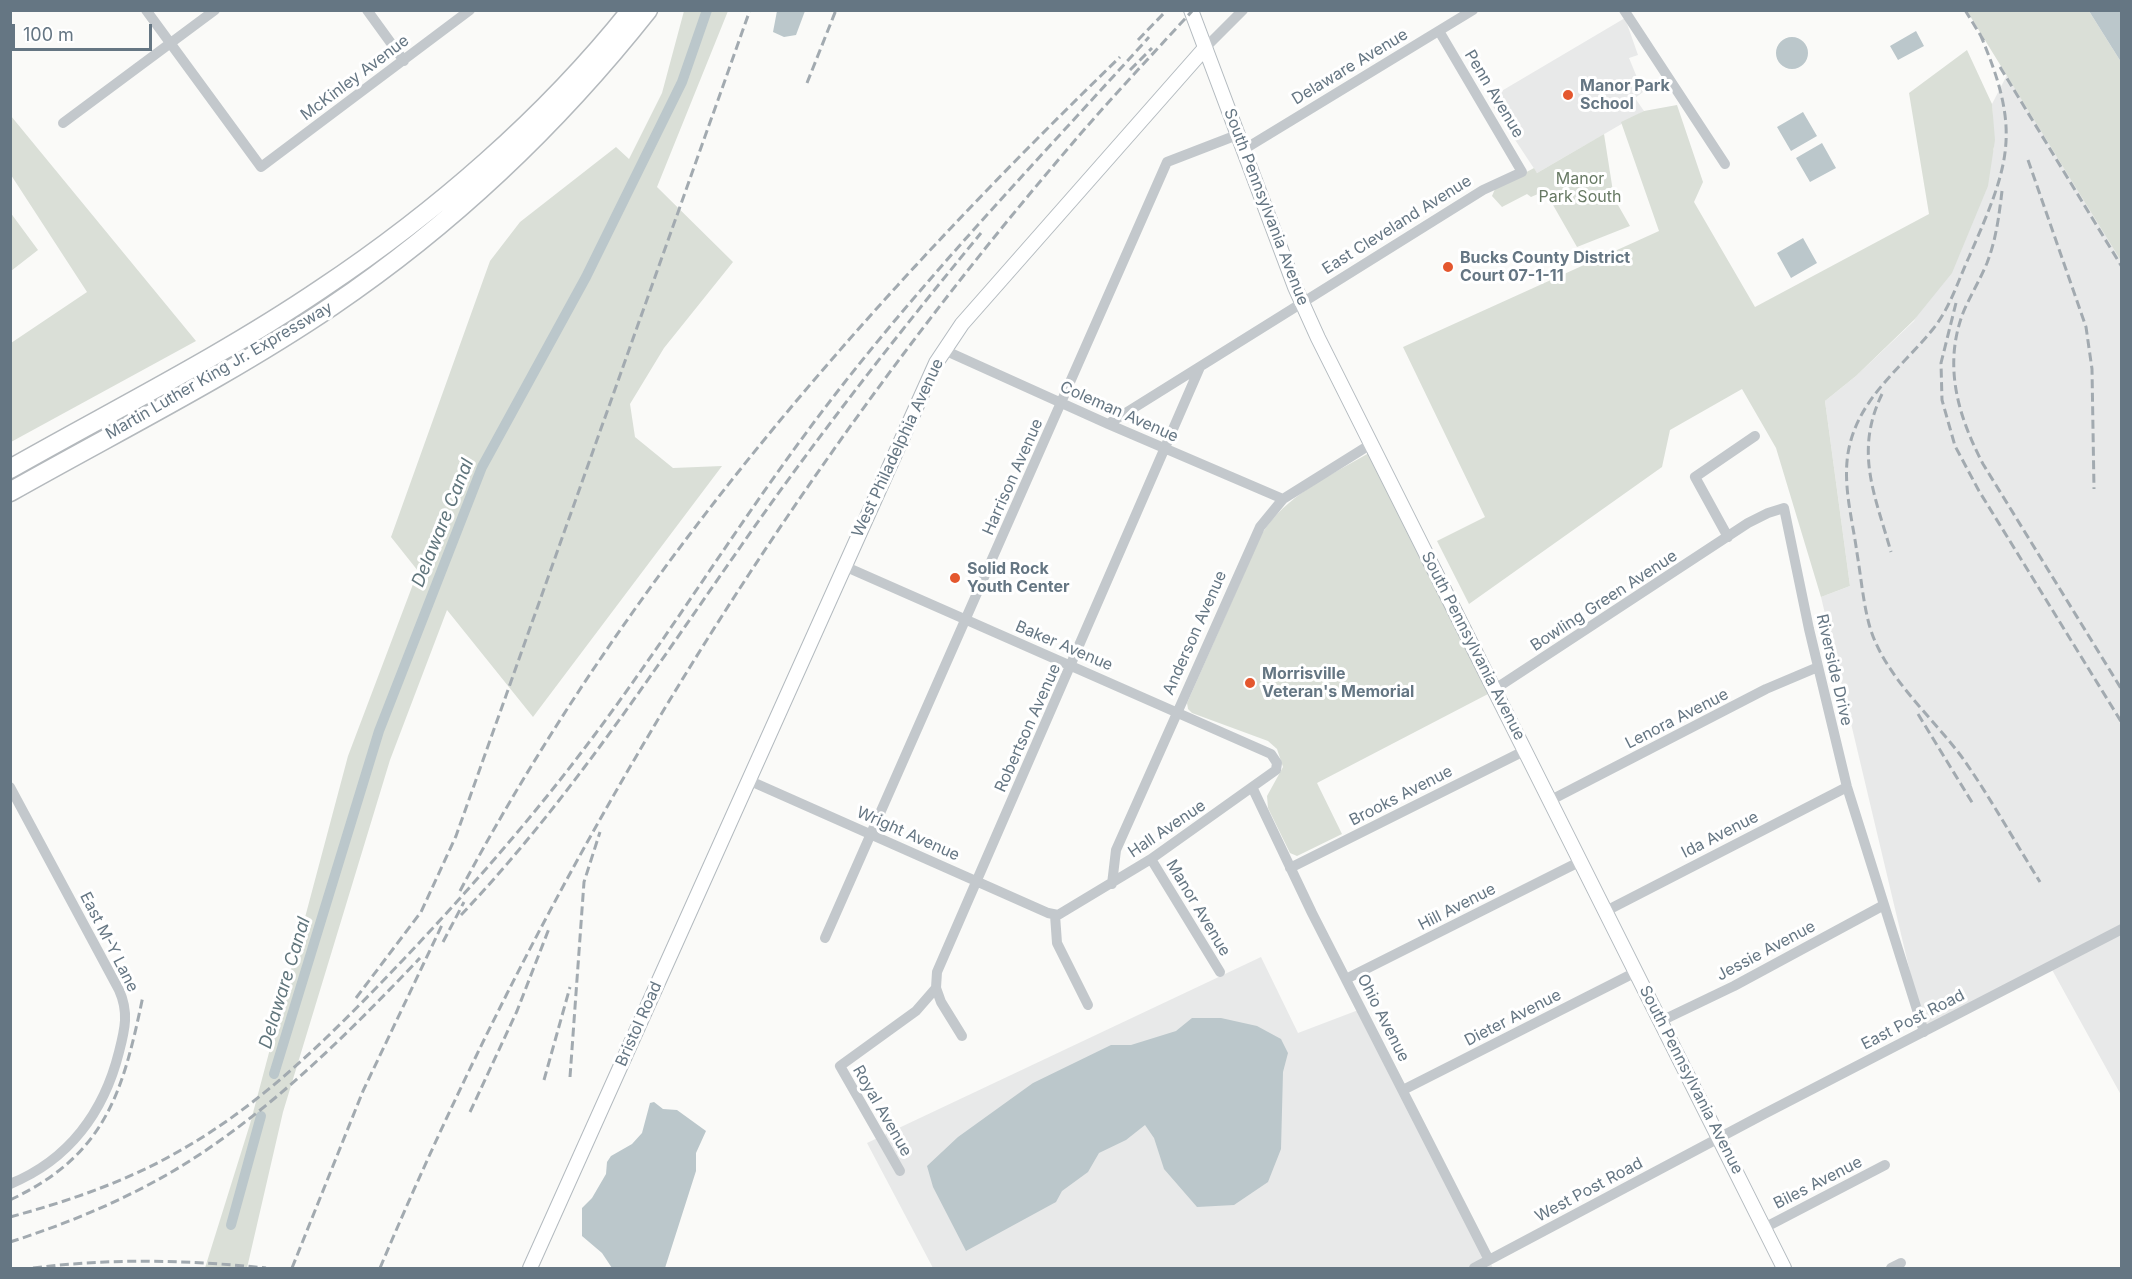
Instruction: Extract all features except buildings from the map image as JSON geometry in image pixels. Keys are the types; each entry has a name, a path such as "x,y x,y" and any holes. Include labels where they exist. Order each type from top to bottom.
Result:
{"highway":[{"name":"Martin Luther King Jr. Expressway","path":"10,469 263,325 321,290 376,250 430,209 505,142 578,70 631,10"},
{"name":"Martin Luther King Jr. Expressway","path":"10,492 274,342 332,306 415,245 469,202 543,131 590,81 648,10"}],"main road":[{"name":"South Pennsylvania Avenue","path":"1191,10 1295,287 1303,300 1318,338 1784,1269"},
{"name":"West Philadelphia Avenue","path":"748,780 925,384 944,350 962,324 1205,48"},
{"name":"Bristol Road","path":"530,1269 748,780"}],"street":[{"path":"146,10 170,43"},
{"path":"63,123 215,10"},
{"path":"367,10 404,61"},
{"name":"McKinley Avenue","path":"170,43 261,167 470,10"},
{"path":"1205,48 1243,10"},
{"name":"Delaware Avenue","path":"1243,150 1473,10"},
{"path":"1624,10 1692,117 1725,164"},
{"name":"Penn Avenue","path":"1439,32 1521,172"},
{"name":"Harrison Avenue","path":"825,938 1167,162 1237,135"},
{"name":"East Cleveland Avenue","path":"1108,424 1303,300 1428,226 1483,190 1521,172"},
{"name":"Coleman Avenue","path":"944,350 1166,450 1283,499"},
{"name":"Robertson Avenue","path":"841,1065 916,1011 936,988 937,972 1166,450 1200,367"},
{"path":"1728,537 1695,477 1755,436"},
{"name":"Anderson Avenue","path":"1112,884 1116,850 1260,527 1283,499 1371,444"},
{"name":"Riverside Drive","path":"1728,537 1761,516 1784,508 1818,667 1847,787 1924,1032"},
{"name":"Bowling Green Avenue","path":"1495,689 1728,537"},
{"name":"Baker Avenue","path":"844,566 1271,754"},
{"name":"Lenora Avenue","path":"1551,800 1766,689 1818,667"},
{"name":"Brooks Avenue","path":"1290,868 1526,750"},
{"name":"Hall Avenue","path":"1055,915 1065,913 1112,884 1253,789 1276,770 1277,763 1271,754"},
{"name":"Wright Avenue","path":"748,780 1055,915"},
{"name":"Ida Avenue","path":"1606,911 1847,787"},
{"name":"East M-Y Lane","path":"10,788 119,990 126,1018 115,1071 95,1115 62,1153 42,1169 10,1184"},
{"name":"Ohio Avenue","path":"1253,789 1290,868 1489,1260"},
{"name":"Manor Avenue","path":"1151,859 1220,972"},
{"name":"Hill Avenue","path":"1346,979 1581,861"},
{"name":"Jessie Avenue","path":"1661,1021 1734,986 1884,905"},
{"path":"1055,915 1057,943 1088,1005"},
{"name":"East Post Road","path":"1719,1138 2121,929"},
{"name":"Dieter Avenue","path":"1403,1090 1636,972"},
{"path":"936,988 941,1002 962,1036"},
{"name":"Royal Avenue","path":"841,1065 900,1171"},
{"name":"West Post Road","path":"1474,1269 1719,1138"},
{"name":"Biles Avenue","path":"1764,1228 1885,1165"}],"shaded area":[{"path":"777,11 805,11 796,35 784,37 773,32"},
{"path":"2089,11 2121,11 2121,62"},
{"name":"Manor Park School","path":"1625,18 1638,55 1629,58 1643,92 1635,98 1644,111 1537,173 1488,99"},
{"path":"1916,31 1924,46 1898,60 1890,46"},
{"path":"1792,37 1803,42 1808,53 1803,64 1792,69 1781,64 1776,53 1781,42"},
{"path":"2007,75 2121,261 2121,1095 2050,966 1924,1031 1821,597 1850,586 1825,401 1856,376 1914,321 1994,149 1992,104"},
{"path":"1803,112 1817,136 1791,151 1777,127"},
{"path":"1822,143 1836,168 1810,182 1796,158"},
{"path":"1803,238 1817,263 1791,278 1777,253"},
{"path":"1261,957 1298,1033 1361,1009 1493,1268 933,1268 867,1143"},
{"path":"1192,1018 1221,1018 1257,1026 1281,1039 1288,1053 1283,1072 1281,1149 1268,1182 1234,1205 1197,1207 1164,1169 1154,1138 1145,1125 1126,1140 1099,1153 1088,1172 1062,1191 1056,1202 966,1251 933,1187 927,1166 958,1137 1033,1083 1111,1045 1131,1045 1176,1031"},
{"path":"654,1102 663,1109 677,1110 706,1131 696,1153 696,1171 665,1268 612,1268 602,1253 582,1236 582,1208 592,1198 606,1174 607,1162 611,1156 632,1144 642,1133 650,1103"}],"green space":[{"path":"684,11 728,11 657,187 733,262 664,348 630,404 635,437 673,468 722,466 533,717 447,610 390,760 283,1112 247,1268 205,1268 250,1124 348,756 418,571 391,537 490,261 520,222 616,147 629,159 662,93"},
{"path":"1967,11 2089,11 2121,62 2121,261"},
{"path":"1967,50 1992,104 1995,140 1988,186 1952,273 1914,320 1856,376 1825,401 1850,586 1821,597 1776,448 1742,389 1670,430 1662,467 1469,604 1437,541 1485,517 1403,347 1659,231 1621,122 1644,111 1677,105 1703,182 1694,202 1755,307 1929,214 1909,93"},
{"path":"11,116 196,341 11,442 11,343 87,292 11,175"},
{"name":"Manor Park South","path":"1604,134 1614,198 1630,226 1577,247 1545,191 1531,197 1527,194 1502,207 1492,196 1495,189 1534,168 1537,173"},
{"path":"10,212 38,250 11,271 10,271"},
{"path":"1369,453 1488,694 1317,783 1342,834 1297,856 1290,853 1268,808 1267,796 1283,767 1277,749 1268,741 1192,713 1187,703 1261,535 1271,521 1309,488"}],"waterway":[{"name":"Delaware Canal","path":"274,1074 379,731 482,467 586,277 682,82 707,10"},
{"name":"Delaware Canal","path":"231,1225 261,1116"}],"railway":[{"path":"356,998 421,912 456,836 750,10"},
{"path":"807,83 836,10"},
{"path":"1138,40 1167,10"},
{"path":"380,1268 447,1117 520,968 598,822 682,680 771,541 866,405 966,273 1086,128 1193,10"},
{"path":"1965,10 1984,41"},
{"path":"1980,34 2002,97 2006,123 2006,147 2002,171 1983,224 1944,312 1933,329 1875,394 1857,424 1848,454 1847,482 1865,607 1876,643 1897,679 1964,760 2040,882"},
{"path":"10,1217 119,1181 161,1161 212,1131 242,1110 299,1063 378,986 477,879 571,766 648,661 781,467 889,327 974,229 1149,37"},
{"path":"1130,70 1152,48"},
{"path":"460,891 526,775 598,662 675,553 757,448 843,346 933,247 1120,57"},
{"path":"2000,67 2122,267"},
{"path":"2028,160 2086,327 2092,369 2094,489"},
{"path":"2002,191 1997,228 1990,254 1963,313 1957,333 1954,371 1960,409 1983,464 2122,690"},
{"path":"461,915 500,872 573,782 642,689 798,466 888,348 981,233"},
{"path":"1956,303 1941,363 1942,400 1955,446 1979,491 2122,723"},
{"path":"1882,394 1869,435 1868,454 1874,492 1891,552"},
{"path":"1918,714 1973,804"},
{"path":"570,1077 584,882 600,832"},
{"path":"443,942 464,902"},
{"path":"292,1268 363,1091 442,925"},
{"path":"470,1112 517,1011 550,926"},
{"path":"10,1242 116,1201 167,1175 215,1144 296,1080 420,958"},
{"path":"544,1080 570,987"},
{"path":"10,1200 42,1182 68,1163 89,1141 105,1117 127,1062 143,996"},
{"path":"33,1268 121,1261 208,1263 266,1268"}],"place":[{"name":"Manor Park School","path":"1568,95"},
{"name":"Bucks County District Court 07-1-11","path":"1448,267"},
{"name":"Solid Rock Youth Center","path":"955,578"},
{"name":"Morrisville Veteran's Memorial","path":"1250,683"}]}
